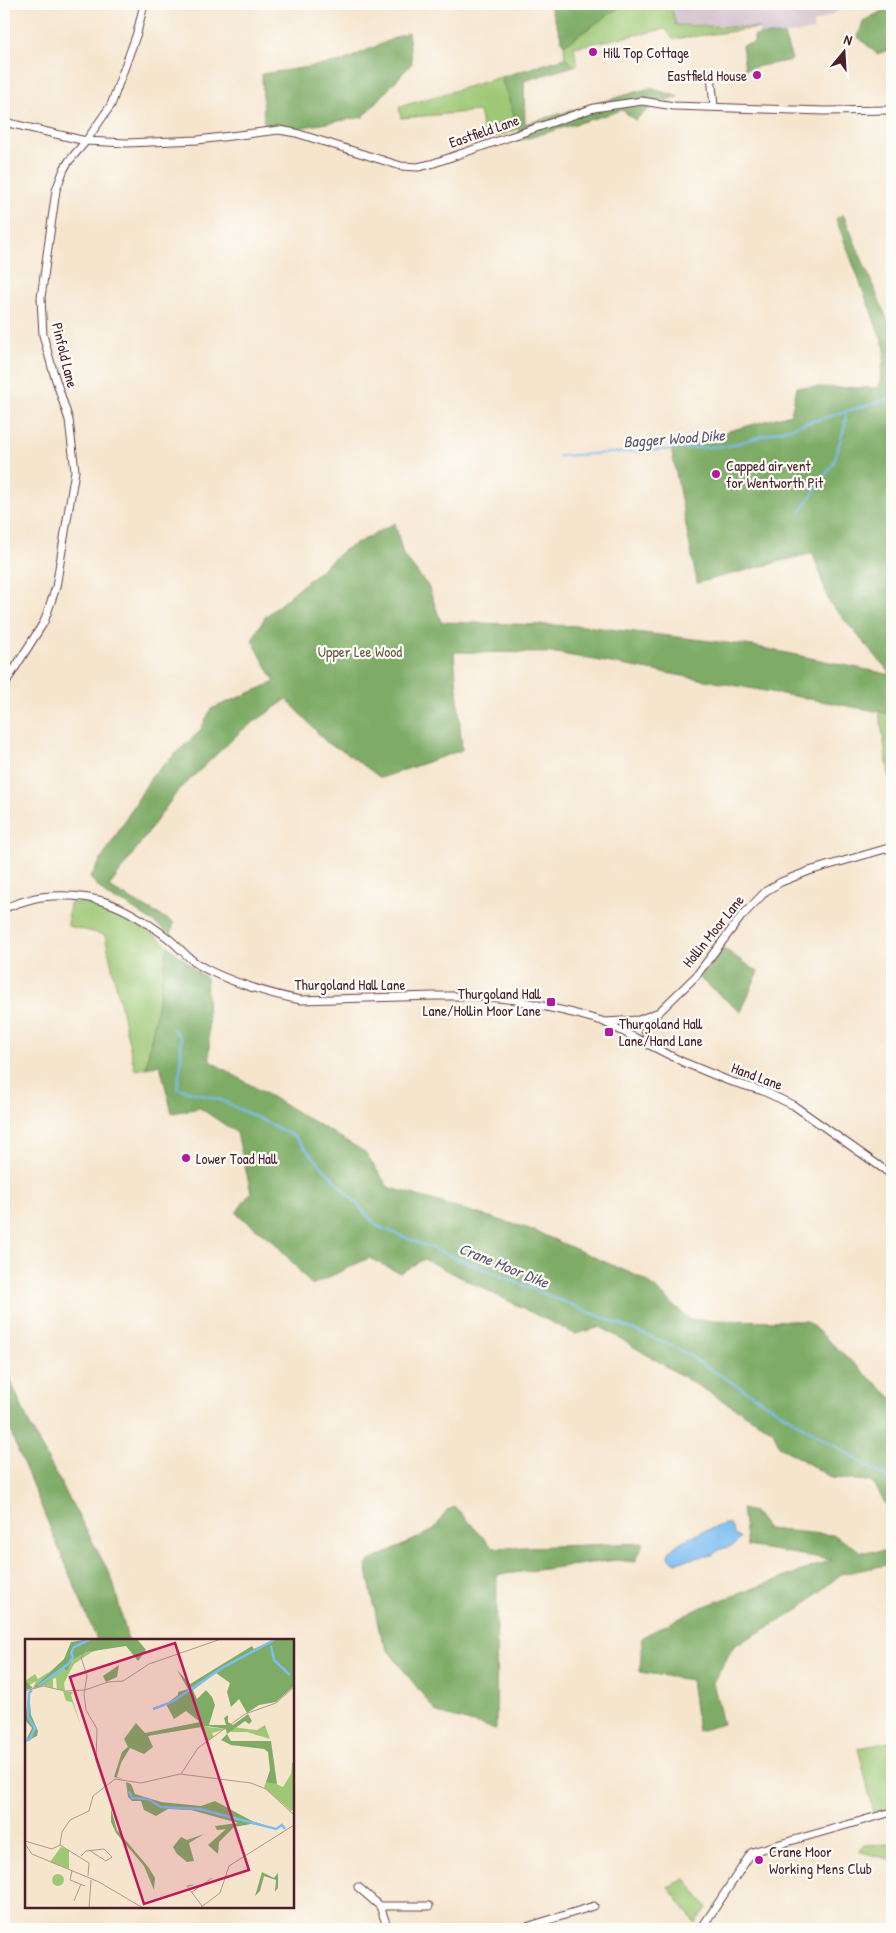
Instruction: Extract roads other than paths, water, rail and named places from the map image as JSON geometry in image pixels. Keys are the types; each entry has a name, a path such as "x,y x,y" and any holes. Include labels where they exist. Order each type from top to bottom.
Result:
{"street":[{"name":"Pinfold Lane","path":"4,688 44,622 56,588 75,471 69,420 52,371 43,335 41,298 56,190 64,169 86,142 111,105 137,33 144,4"},
{"path":"711,74 714,107"},
{"name":"Eastfield Lane","path":"4,122 86,142 198,140 279,130 296,133 401,166 418,167 594,108 642,101 674,106 824,111 892,110"},
{"name":"Hollin Moor Lane","path":"602,1022 639,1020 659,1012 696,976 754,901 766,891 781,882 809,871 892,847"},
{"name":"Thurgoland Hall Lane","path":"4,908 40,898 83,896 99,900 125,909 169,939 194,962 210,972 282,997 301,1000 480,996 516,1000 573,1012 602,1022"},
{"path":"649,1016 645,1030 649,1045"},
{"name":"Hand Lane","path":"602,1022 712,1074 763,1091 793,1105 892,1175"},
{"path":"701,1929 752,1852 892,1812"},
{"path":"358,1886 380,1906 388,1929"},
{"path":"380,1906 429,1906"},
{"path":"520,1929 594,1906"}],"water":[{"path":"724,1524 730,1524 735,1536 740,1539 734,1545 719,1550 712,1555 674,1562 670,1558 668,1554 679,1543 694,1535"}],"waterway":[{"name":"Bagger Wood Dike","path":"559,456 728,446 892,398"},
{"name":"Bagger Wood Dike","path":"800,513 834,462 845,425 846,412"},
{"name":"Crane Moor Dike","path":"173,1028 181,1038 181,1066 177,1088 221,1100 294,1136 377,1226 673,1346 892,1481"}],"place":[{"name":"Hill Top Cottage","path":"593,52"},
{"name":"Eastfield House","path":"757,75"},
{"name":"Capped air vent for Wentworth Pit","path":"716,474"},
{"name":"Thurgoland Hall Lane/Hollin Moor Lane","path":"551,1002"},
{"name":"Thurgoland Hall Lane/Hand Lane","path":"609,1032"},
{"name":"Lower Toad Hall","path":"186,1158"},
{"name":"Crane Moor Working Mens Club","path":"759,1860"}],"park label":[{"name":"Upper Lee Wood","path":"360,651"}]}
